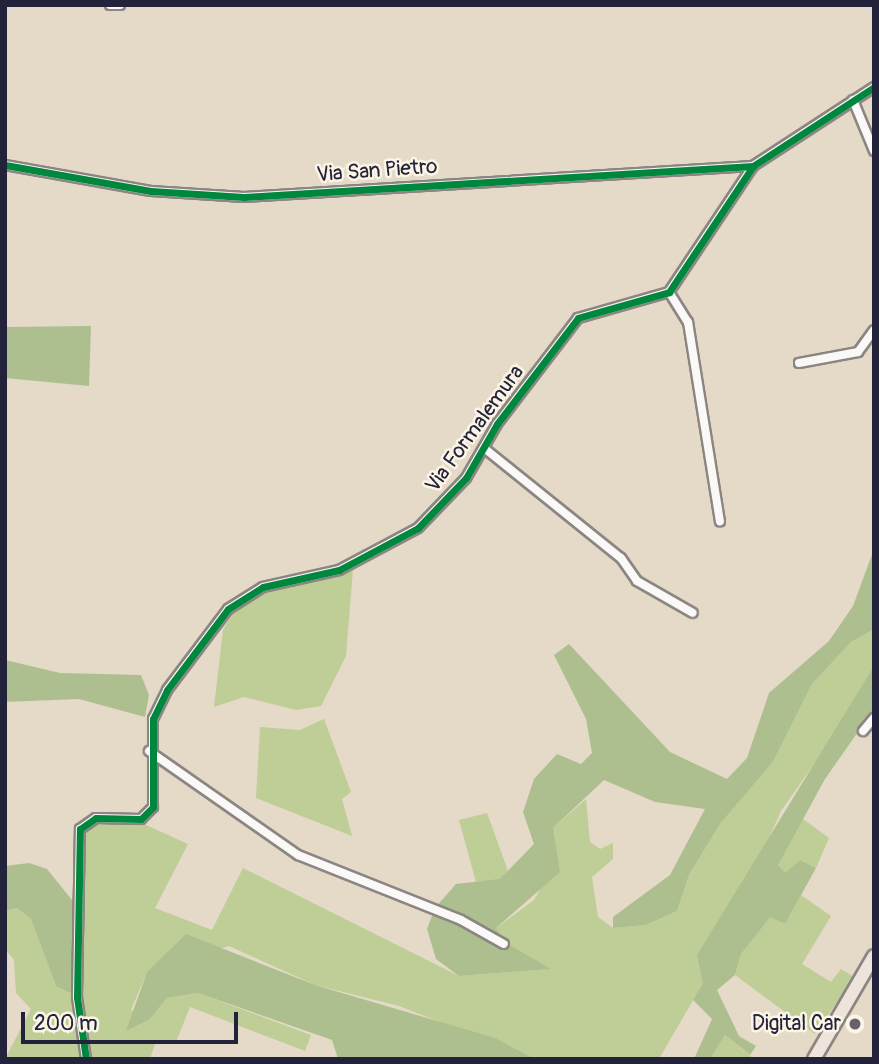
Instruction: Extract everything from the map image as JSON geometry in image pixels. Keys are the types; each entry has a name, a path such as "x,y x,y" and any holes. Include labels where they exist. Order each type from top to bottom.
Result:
{"main road":[{"path":"814,1059 874,956"}],"street":[{"path":"110,5 120,5"},
{"path":"720,521 688,322 668,292 753,166 874,87"},
{"path":"853,100 874,151"},
{"name":"Via San Pietro","path":"5,165 151,191 244,197 753,166"},
{"name":"Via Formalemura","path":"86,1059 77,997 79,833 96,818 146,816 153,807 149,751 167,690 235,603 263,587 339,570 392,545 440,509 578,318 668,292"},
{"path":"799,363 858,352 874,330"},
{"path":"484,448 621,558 637,581 693,613"},
{"path":"863,731 874,718"},
{"path":"149,751 298,855 461,920 504,944"}],"green space":[{"path":"91,326 89,386 5,378 5,327"},
{"path":"874,549 874,629 851,642 812,684 773,762 720,824 689,875 677,911 646,925 613,928 613,917 670,875 705,809 655,802 604,780 553,828 560,872 496,928 508,944 551,969 459,976 436,959 427,929 435,908 456,884 500,879 534,844 523,812 534,779 557,754 581,764 592,753 586,719 554,655 569,644 670,752 727,779 747,758 769,693 829,641 853,606"},
{"path":"353,569 346,656 321,706 296,710 244,697 214,707 223,630 235,610 278,587"},
{"path":"874,629 874,666 849,714 781,811 703,983 659,1059 534,1059 399,1006 315,985 229,946 147,972 131,1010 150,1019 167,998 198,993 311,1035 305,1051 190,1007 176,1042 156,1041 150,1059 5,1059 31,1009 16,993 14,960 5,949 5,911 17,908 31,919 56,986 76,997 79,838 90,820 135,820 188,844 155,908 212,930 243,868 459,976 549,969 508,944 496,928 534,900 547,878 553,828 586,799 590,842 600,849 613,843 613,859 592,877 598,917 613,928 646,925 677,911 689,875 720,824 773,762 812,684 851,642"},
{"path":"5,660 60,673 141,675 149,695 145,717 79,699 5,702"},
{"path":"874,666 874,709 825,779 778,865 785,873 800,860 816,868 785,924 770,917 741,954 735,975 717,990 739,1036 756,1046 750,1055 725,1035 710,1059 694,1059 712,1019 693,1000 703,983 697,955"},
{"path":"324,719 351,792 342,799 352,836 256,798 260,727 300,730"},
{"path":"487,813 508,871 500,880 476,882 459,820"},
{"path":"803,819 829,838 816,868 800,860 785,874 778,866 781,854"},
{"path":"29,863 47,869 76,905 77,997 56,986 31,919 17,908 5,911 5,866"},
{"path":"801,895 831,916 802,964 831,982 841,969 854,977 815,1034 735,975 741,954 770,916 785,924"},
{"path":"186,934 315,985 495,1038 534,1059 338,1059 332,1040 198,993 167,998 150,1019 126,1031 147,972"},
{"path":"725,1035 754,1059 710,1059"}],"cycle path":[{"path":"86,1059 77,997 80,829 96,818 141,819 153,807 153,719 167,690 228,609 263,587 339,570 418,528 466,478 497,424 578,318 669,292 753,166 874,87"},
{"path":"5,165 151,191 244,197 753,166"}],"place":[{"name":"Digital Car","path":"855,1024"}]}
